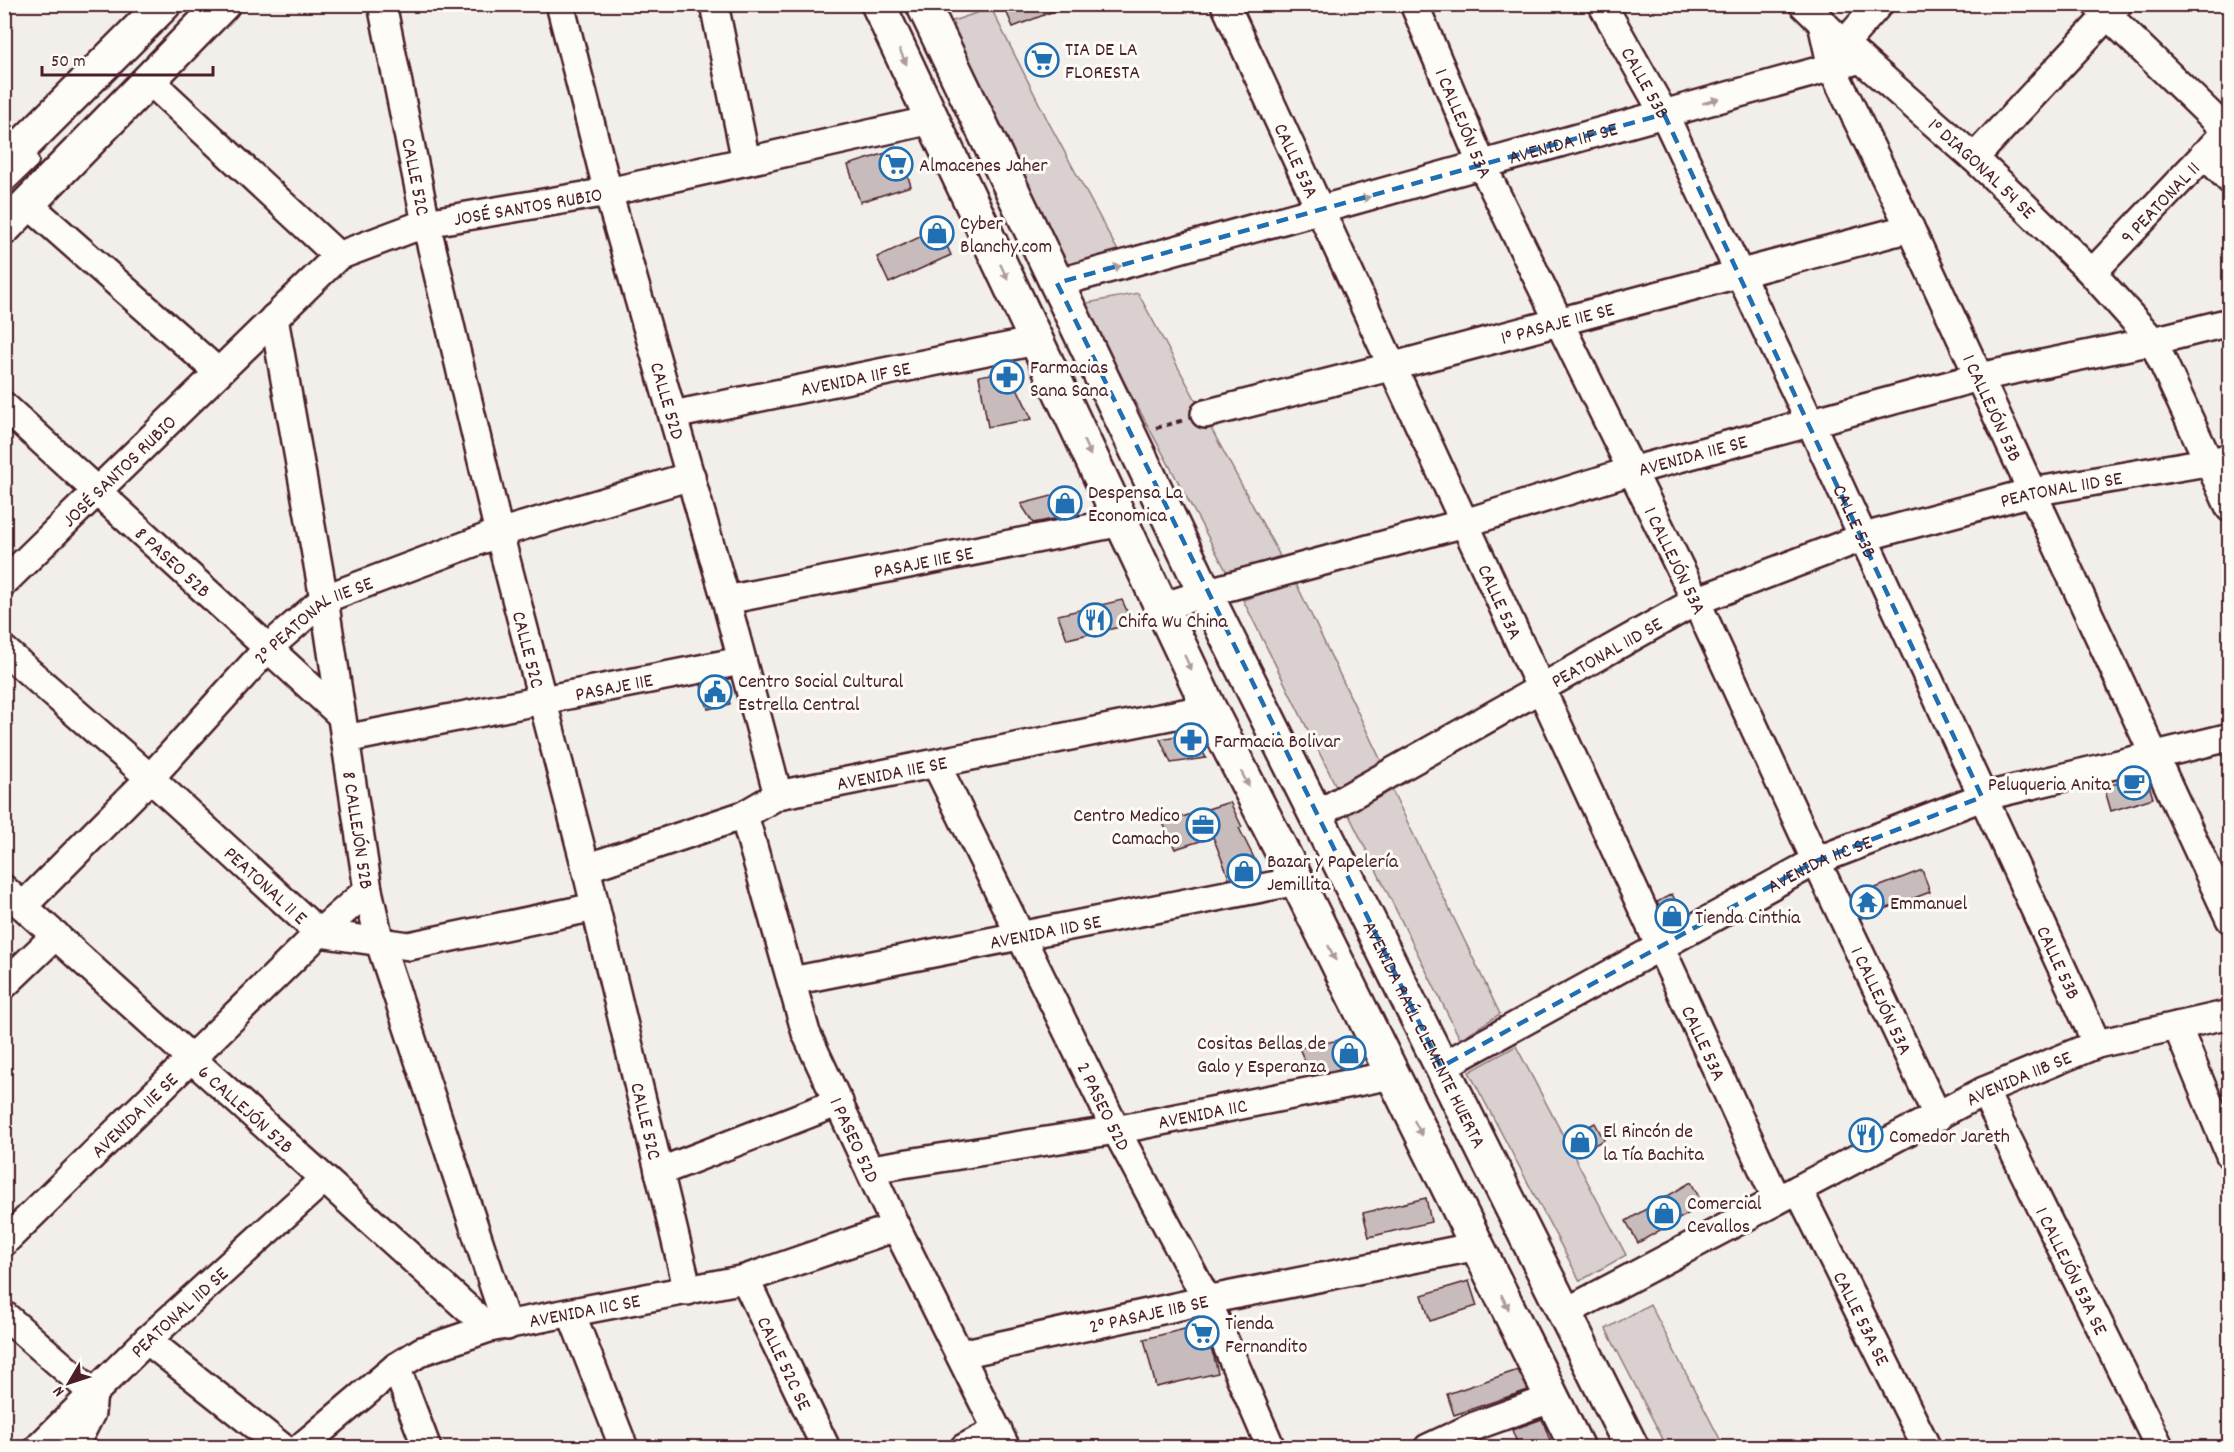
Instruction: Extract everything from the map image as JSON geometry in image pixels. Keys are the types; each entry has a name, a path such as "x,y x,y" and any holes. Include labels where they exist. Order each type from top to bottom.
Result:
{"main road":[{"path":"4,164 164,4"},
{"path":"4,228 12,200 149,80 224,4"},
{"path":"878,4 1209,708 1577,1448"},
{"name":"AVENIDA RAÚL CLEMENTE HUERTA","path":"922,5 1130,435 1201,594 1316,816 1632,1448"}],"street":[{"name":"CALLE 52C","path":"382,4 426,223 499,533 586,868 688,1292"},
{"name":"CALLE 52D","path":"560,4 608,192 674,415 778,795"},
{"path":"714,4 746,161"},
{"name":"CALLE 53A","path":"1225,4 1660,946 1788,1195"},
{"name":"1 CALLEJÓN 53A","path":"1414,4 1482,165 1696,602 1938,1117"},
{"name":"CALLE 53B","path":"1602,4 1664,114 1864,537 2097,1044"},
{"name":"1° DIAGONAL 54 SE","path":"1803,4 1853,52 1974,158 2092,273 2153,342 2219,460 2229,508"},
{"path":"1853,52 1880,4"},
{"path":"1974,158 2107,8 2228,133"},
{"name":"1 CALLEJÓN 53B","path":"1822,23 1832,68 1910,228 2229,919"},
{"name":"AVENIDA 11F SE","path":"1057,284 1832,68 1853,52"},
{"path":"149,80 338,255"},
{"name":"JOSÉ SANTOS RUBIO","path":"4,582 338,255 426,223 608,192 932,120"},
{"name":"9 PEATONAL 11","path":"2092,273 2204,154 2228,133"},
{"path":"2204,154 2229,179"},
{"path":"12,200 218,372"},
{"name":"1° PASAJE 11E SE","path":"1205,414 1394,366 1910,228"},
{"name":"8 CALLEJÓN 52B","path":"274,318 324,598 368,890 380,943 498,1327"},
{"name":"AVENIDA 11E SE","path":"1162,607 1201,594 1465,523 1630,471 1810,422 1979,377 2153,342 2229,322"},
{"name":"AVENIDA 11F SE","path":"674,415 1036,341"},
{"name":"8 PASEO 52B","path":"4,406 267,649 343,727"},
{"name":"PEATONAL 11D SE","path":"1316,816 1696,602 1864,537 2032,492 2219,460"},
{"name":"2° PEATONAL 11E SE","path":"14,897 150,778 267,649 324,598 499,533 691,476"},
{"name":"PASAJE 11E SE","path":"726,600 1122,522"},
{"name":"PEATONAL 11 E","path":"4,650 150,778 318,933 409,946 595,907"},
{"name":"PASAJE 11E","path":"343,727 543,700 741,662"},
{"name":"AVENIDA 11E SE","path":"586,868 744,815 778,795 1209,708"},
{"name":"AVENIDA 11C SE","path":"1441,1067 1816,861 1982,797 2229,737"},
{"name":"2 PASEO 52D","path":"936,764 1018,935 1116,1130 1207,1300 1271,1448"},
{"name":"1 PASEO 52D","path":"744,815 806,1033 896,1227 1002,1439"},
{"name":"AVENIDA 11D SE","path":"792,981 1297,881"},
{"name":"AVENIDA 11E SE","path":"4,1242 318,933 368,890"},
{"name":"6 CALLEJÓN 52B","path":"14,897 324,1179 498,1327"},
{"path":"4,985 56,935"},
{"name":"AVENIDA 11B SE","path":"1564,1312 1984,1091 2097,1044 2229,1014"},
{"path":"2177,1026 2229,1155"},
{"name":"AVENIDA 11C","path":"871,1169 1116,1130 1392,1075"},
{"name":"1 CALLEJÓN 53A SE","path":"1984,1091 2160,1448"},
{"path":"659,1172 839,1102"},
{"name":"PEATONAL 11D SE","path":"38,1448 147,1340 324,1179"},
{"name":"CALLE 53A SE","path":"1788,1195 1927,1448"},
{"name":"AVENIDA 11C SE","path":"300,1448 396,1367 422,1351 498,1327 688,1292 745,1279 896,1227"},
{"name":"2° PASAJE 11B SE","path":"961,1354 1207,1300 1478,1246"},
{"name":"CALLE 52C SE","path":"745,1279 826,1448"},
{"path":"571,1313 624,1448"},
{"path":"4,1315 93,1393 91,1413 72,1448"},
{"path":"147,1340 283,1448"},
{"path":"396,1367 427,1448"},
{"path":"1428,1448 1475,1426 1552,1398"},
{"path":"964,1448 1002,1439"}],"lane":[{"path":"12,200 204,4"},
{"path":"922,5 1201,594 1619,1448"},
{"path":"12,200 37,154"}],"path":[{"path":"1130,435 1205,414"}],"highlighted area":[{"path":"1664,114 1982,797 1816,861 1441,1067 1057,283"}],"shaded area":[{"path":"991,8 1049,123 1119,253 1063,267 950,22"},
{"path":"1138,293 1280,556 1228,574 1082,304"},
{"path":"1296,583 1383,765 1336,786 1243,600"},
{"path":"1392,790 1500,1014 1460,1039 1348,813"},
{"path":"1516,1046 1626,1255 1580,1281 1469,1072"},
{"path":"1650,1304 1724,1447 1667,1447 1606,1329"}],"building":[{"path":"1003,4 1067,4 1067,6 1013,27"},
{"path":"899,149 911,186 860,202 848,165"},
{"path":"939,228 951,255 889,283 877,257"},
{"path":"1009,371 1032,419 988,427 979,376"},
{"path":"1067,492 1079,514 1033,523 1021,504"},
{"name":"Chifa Wu China","path":"1122,600 1133,624 1067,639 1058,615"},
{"name":"Centro Social Cultural Estrella Central","path":"724,680 730,704 708,709 701,685"},
{"path":"1193,733 1206,758 1171,763 1160,739"},
{"path":"2146,775 2153,798 2111,811 2104,787"},
{"path":"1230,802 1242,827 1239,828 1261,872 1229,878 1213,837 1175,849 1163,823"},
{"path":"1922,870 1930,892 1861,918 1852,897"},
{"path":"1672,894 1683,916 1667,925 1657,902"},
{"path":"1349,1038 1360,1065 1311,1075 1299,1048"},
{"path":"1595,1123 1604,1140 1581,1152 1572,1135"},
{"name":"Comercial Cevallos","path":"1691,1182 1703,1205 1638,1243 1626,1221"},
{"path":"1426,1198 1431,1222 1369,1237 1363,1213"},
{"path":"1469,1281 1477,1306 1430,1321 1422,1295"},
{"path":"1201,1325 1218,1373 1156,1387 1144,1339"},
{"path":"1518,1370 1528,1390 1454,1415 1447,1394"},
{"path":"1542,1419 1551,1443 1539,1448 1519,1448 1512,1430"}],"place":[{"name":"TIA DE LA FLORESTA","path":"1042,60"},
{"name":"Almacenes Jaher","path":"896,164"},
{"name":"Cyber Blanchy.com","path":"937,233"},
{"name":"Farmacias Sana Sana","path":"1007,377"},
{"name":"Despensa La Economica","path":"1065,503"},
{"name":"Chifa Wu China","path":"1095,620"},
{"name":"Centro Social Cultural Estrella Central","path":"715,692"},
{"name":"Farmacia Bolivar","path":"1191,740"},
{"name":"Peluqueria Anita","path":"2134,783"},
{"name":"Centro Medico Camacho","path":"1203,825"},
{"name":"Bazar y Papelería Jemillita","path":"1244,871"},
{"name":"Emmanuel","path":"1867,902"},
{"name":"Tienda Cinthia","path":"1672,916"},
{"name":"Cositas Bellas de Galo y Esperanza","path":"1349,1053"},
{"name":"Comedor Jareth","path":"1866,1135"},
{"name":"El Rincón de la Tía Bachita","path":"1580,1142"},
{"name":"Comercial Cevallos","path":"1664,1213"},
{"name":"Tienda Fernandito","path":"1202,1333"}]}
